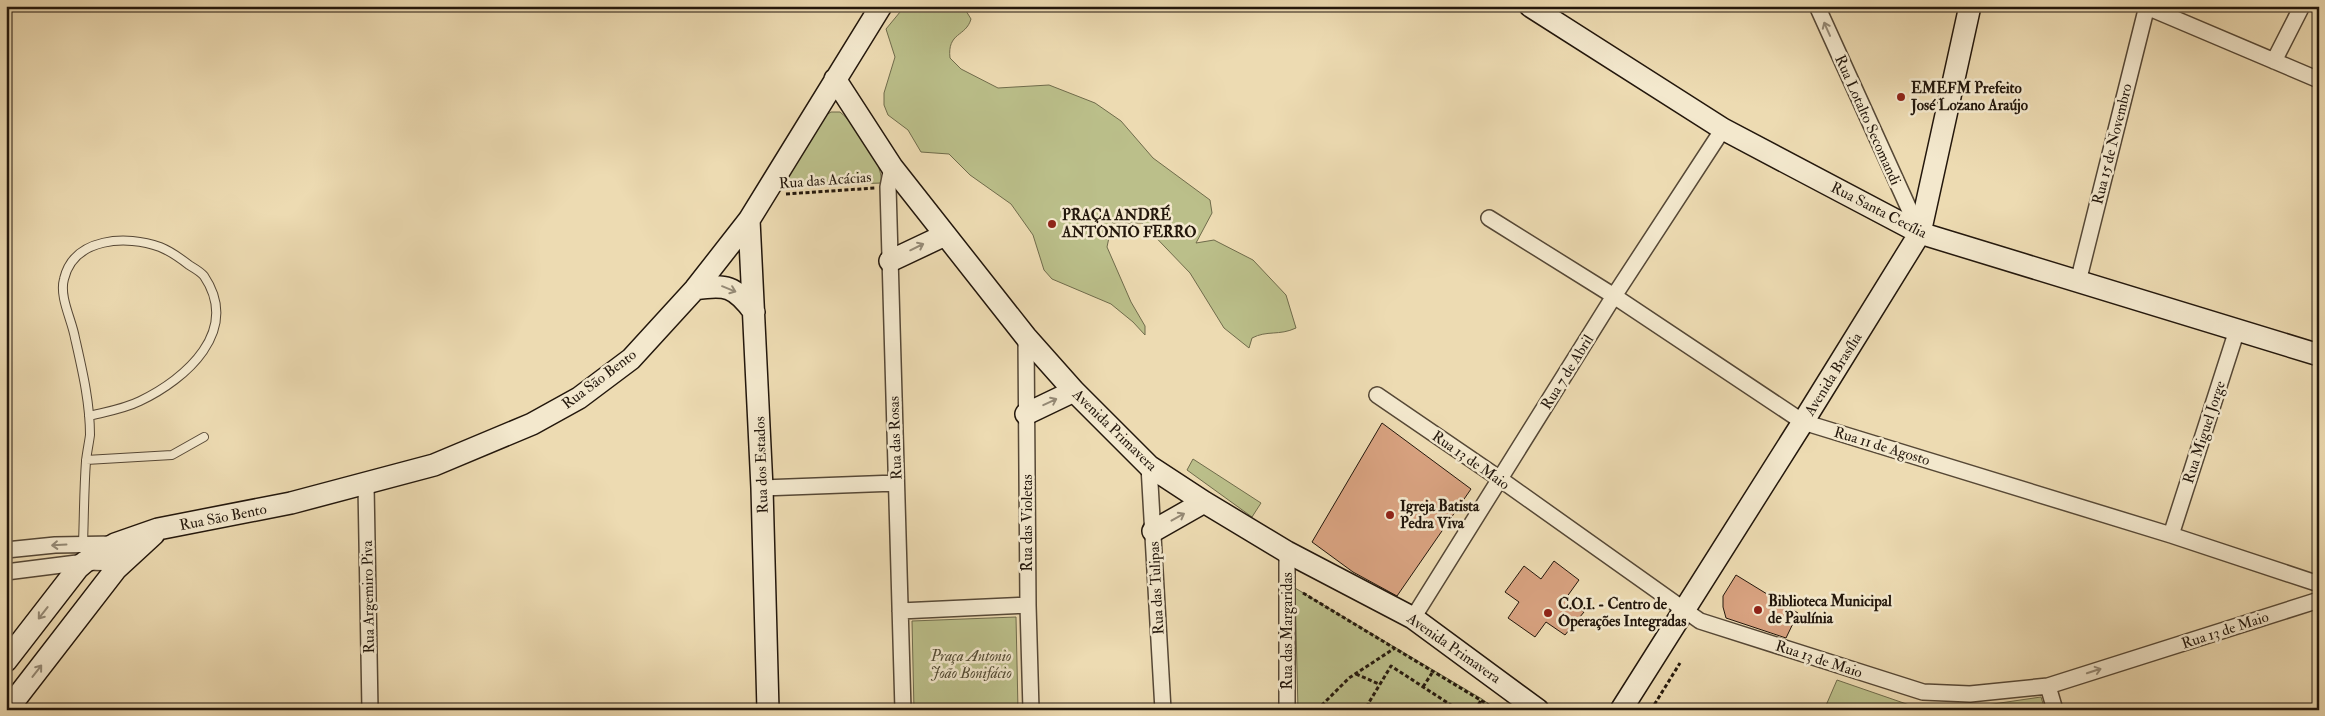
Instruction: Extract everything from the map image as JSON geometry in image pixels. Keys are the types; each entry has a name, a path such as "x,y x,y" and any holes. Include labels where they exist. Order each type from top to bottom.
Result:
{"street":[{"name":"Rua São Bento","path":"119,553 158,529 291,503 366,485 451,459 532,424 579,398 631,359 695,289 749,220 882,6"},
{"name":"Rua Santa Cecília","path":"1530,6 1723,128 1920,233 2319,355"},
{"name":"Rua Lotalto Secomandi","path":"1817,6 1920,233"},
{"name":"Avenida Brasília","path":"1621,710 1920,233 1970,6"},
{"path":"2274,61 2302,6"},
{"path":"2147,7 2319,80"},
{"name":"Rua 15 de Novembro","path":"2078,282 2147,7"},
{"name":"Avenida Primavera","path":"835,79 890,177 945,235 1026,337 1074,391 1149,466 1287,552 1413,618 1538,710"},
{"name":"Rua 7 de Abril","path":"1413,618 1614,296 1723,128"},
{"name":"Rua das Rosas","path":"890,177 890,261 903,710"},
{"name":"Rua 11 de Agosto","path":"1488,218 1614,296 1803,422 2171,535 2319,584"},
{"name":"Rua dos Estados","path":"749,220 762,488 768,710"},
{"path":"890,261 945,235"},
{"path":"695,289 721,286 730,288 739,294 754,312"},
{"name":"Rua Miguel Jorge","path":"2171,535 2237,330"},
{"name":"Rua das Violetas","path":"1026,337 1028,605 1031,710"},
{"path":"1026,414 1074,391"},
{"name":"Rua 13 de Maio","path":"1377,396 1500,479 1700,621 1923,692 1970,694 2048,686 2319,600"},
{"name":"Rua das Tulipas","path":"1149,466 1163,710"},
{"path":"762,488 896,483"},
{"name":"Rua Argemiro Piva","path":"366,485 370,710"},
{"path":"1152,531 1204,502"},
{"name":"Rua São Bento","path":"6,550 119,553 142,546 158,529"},
{"name":"Rua das Margaridas","path":"1287,552 1287,710"},
{"name":"Rua São Bento","path":"6,572 84,553"},
{"path":"6,660 84,553"},
{"path":"7,710 119,553"},
{"path":"900,611 1028,605"},
{"path":"2048,686 2055,710"}],"lane":[{"path":"84,553 86,460 90,436 89,416 73,326 64,293 64,278 76,258 88,247 106,242 124,241 159,247 177,256 203,275 214,299 216,326 205,350 177,380 138,402 89,416"},
{"path":"86,460 172,455 204,437"}],"path":[{"name":"Rua das Acácias","path":"764,195 890,177"},
{"path":"1295,588 1482,699 1497,710"},
{"path":"1317,710 1356,673 1395,648"},
{"path":"1651,710 1680,664"},
{"path":"1376,710 1368,704 1391,666 1454,708 1453,710"},
{"path":"1356,673 1379,684"},
{"path":"1423,687 1432,673"},
{"path":"1475,710 1482,699"}],"green space":[{"path":"905,6 963,6 971,19 969,25 951,43 950,50 950,58 961,69 998,88 1049,85 1095,103 1121,121 1153,158 1210,200 1212,213 1196,243 1214,240 1253,260 1286,295 1296,328 1252,338 1249,348 1224,328 1190,273 1142,223 1112,223 1107,247 1131,302 1145,326 1145,335 1133,322 1111,304 1052,279 1044,270 1033,235 1011,204 970,175 949,154 921,152 908,130 888,115 884,105 884,93 895,57 886,29"},
{"path":"831,112 840,112 861,135 873,153 882,183 783,186 823,117"},
{"path":"1193,459 1261,503 1252,517 1187,470"},
{"path":"1295,588 1482,699 1497,710 1298,710"},
{"name":"Praça Antonio João Bonifácio","path":"1016,617 1018,710 914,710 912,621"},
{"path":"1837,680 1921,709 1940,710 1824,710"},
{"path":"2041,697 2045,710 1952,710"}],"building":[{"name":"Igreja Batista Pedra Viva","path":"1382,423 1471,489 1397,596 1353,572 1312,542"},
{"path":"1554,561 1579,580 1566,598 1584,612 1565,635 1546,622 1535,637 1508,618 1519,602 1505,592 1524,566 1541,579"},
{"name":"Biblioteca Municipal de Paulínia","path":"1736,575 1798,613 1786,638 1726,618 1723,596"}],"place":[{"name":"EMEFM Prefeito José Lozano Araújo","path":"1901,97"},
{"name":"PRAÇA ANDRÉ ANTONIO FERRO","path":"1052,224"},
{"name":"Igreja Batista Pedra Viva","path":"1390,515"},
{"name":"Biblioteca Municipal de Paulínia","path":"1758,610"},
{"name":"C.O.I. - Centro de Operações Integradas","path":"1548,613"}]}
